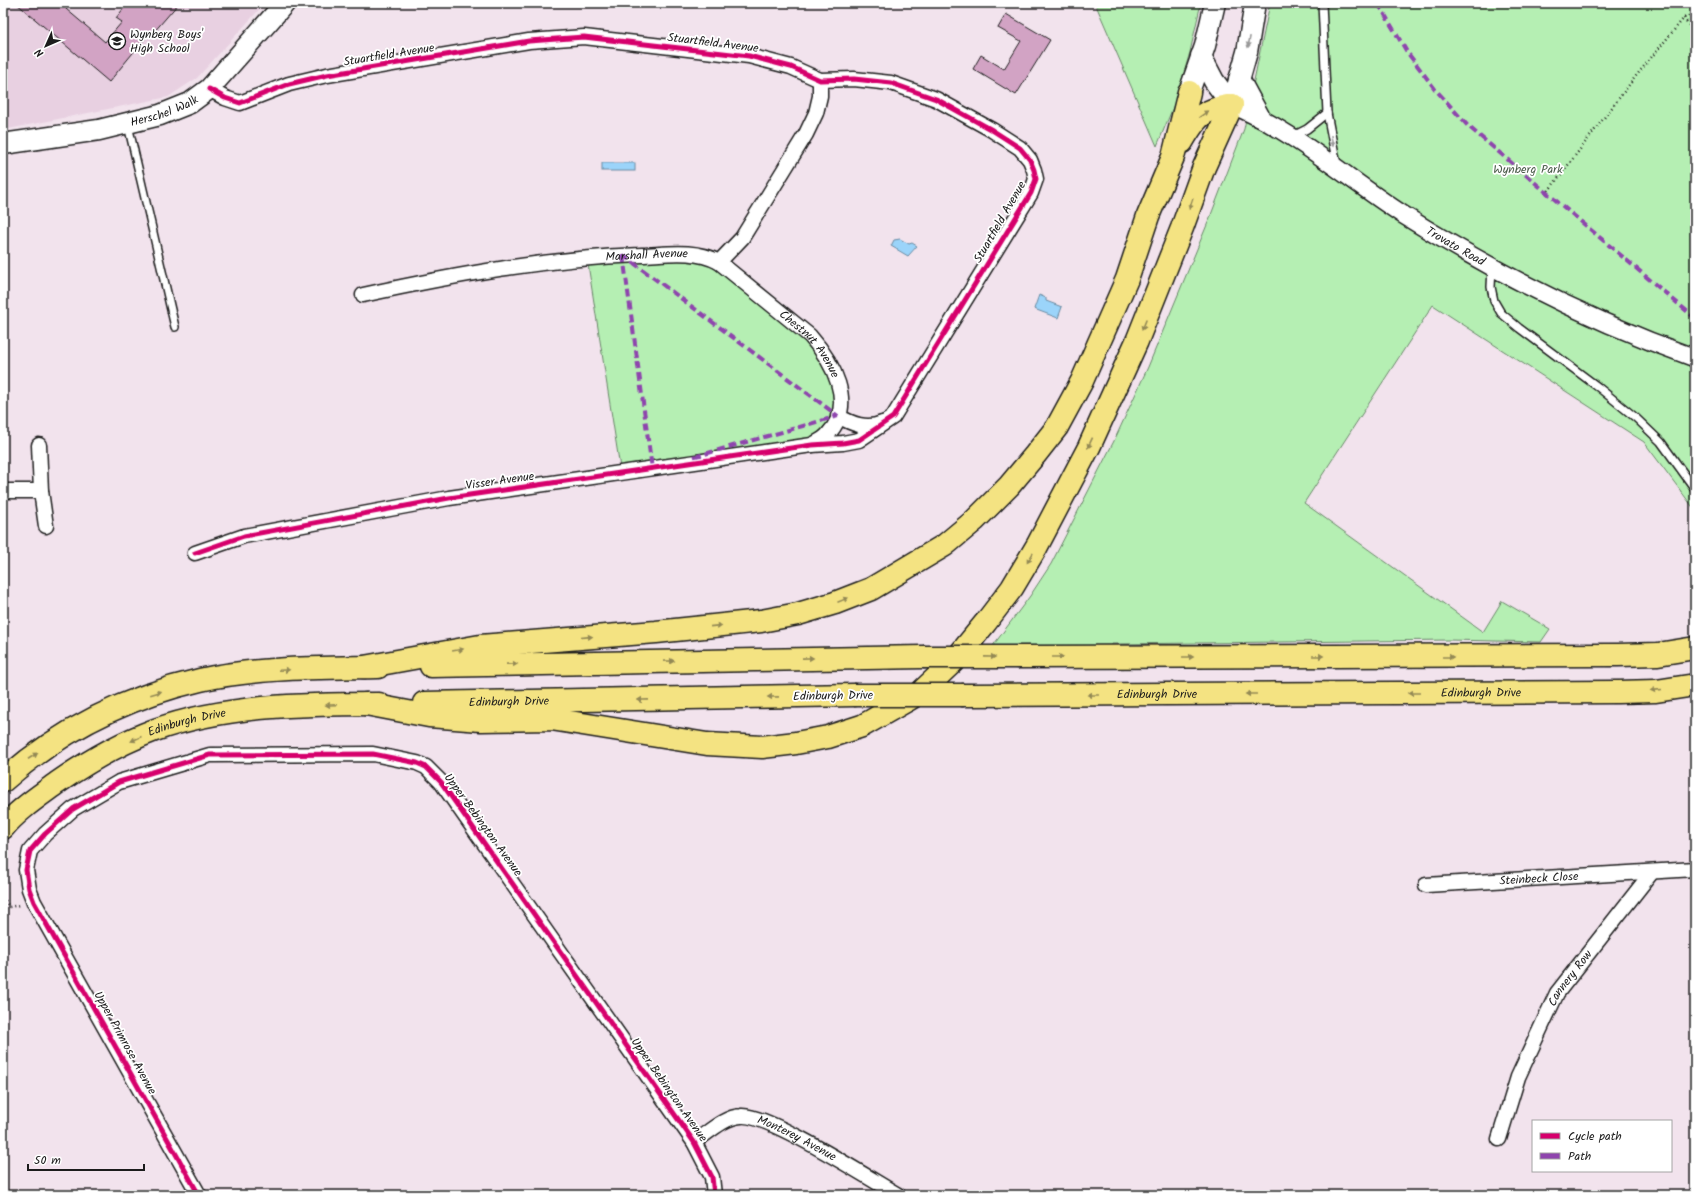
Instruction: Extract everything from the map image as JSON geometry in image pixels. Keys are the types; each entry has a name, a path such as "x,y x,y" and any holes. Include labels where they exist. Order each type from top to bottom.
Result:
{"highway":[{"path":"364,667 480,646 761,621 798,614 835,603 871,588 945,545 975,520 1009,486 1036,455 1057,427 1082,381 1127,279 1148,216 1173,157 1189,92"},
{"path":"1173,157 1198,118 1214,108 1232,104"},
{"path":"366,704 429,716 481,720 551,719 707,744 762,747 796,744 828,737 862,726 920,693 955,660 986,622 1012,588 1037,546 1089,447 1137,341 1182,228 1204,167 1232,104"},
{"path":"3,781 26,760 82,724 135,699 201,680 260,671 364,667 923,657 1018,658 1618,655 1658,654 1695,648"},
{"name":"Edinburgh Drive","path":"3,828 33,800 81,766 108,751 155,730 208,716 271,708 366,704 854,695 1618,692 1656,691 1695,685"}],"main road":[{"name":"Herschel Walk","path":"3,144 99,130 160,115 190,103 209,88 285,3"},
{"path":"1189,92 1201,56 1215,3"},
{"path":"1232,104 1247,52 1255,3"},
{"path":"1201,56 1208,72 1232,104"},
{"path":"1239,79 1259,116"}],"street":[{"name":"Stuartfield Avenue","path":"209,88 225,98 240,103 289,84 327,75 529,41 584,37 750,56 791,67 820,80 854,79 890,83 936,99 992,130 1020,148 1030,160 1036,179 1031,193 893,417 859,440 844,443 812,445"},
{"path":"718,262 742,238 806,134 816,113 820,96 820,80"},
{"name":"Trovato Road","path":"1232,104 1259,116 1402,214 1492,268 1559,301 1639,336 1695,358"},
{"name":"Marshall Avenue","path":"363,295 409,285 581,258 688,253 706,255 718,262"},
{"name":"Chestnut Avenue","path":"718,262 810,336 823,351 839,383 838,416 835,425 827,436 812,445"},
{"path":"838,416 859,426 875,426 893,417"},
{"path":"39,445 41,491 46,526"},
{"name":"Visser Avenue","path":"196,553 244,536 449,498 812,445"},
{"path":"3,491 41,491"},
{"name":"Upper Bebington Avenue","path":"34,902 29,889 26,870 30,851 45,834 73,808 119,782 210,755 373,754 417,763 426,767 441,782 694,1142 712,1177 714,1195"},
{"path":"1652,872 1695,869"},
{"name":"Steinbeck Close","path":"1426,885 1652,872"},
{"name":"Cannery Row","path":"1499,1139 1518,1077 1557,993 1652,872"},
{"name":"Upper Primrose Avenue","path":"34,902 199,1195"},
{"name":"Monterey Avenue","path":"694,1142 731,1119 751,1115 774,1124 898,1195"}],"lane":[{"path":"1322,3 1326,59 1327,113 1338,169"},
{"path":"1291,137 1307,129 1327,113"},
{"path":"128,123 175,328"},
{"path":"1492,268 1491,287 1494,302 1501,313 1636,418 1661,442 1695,489"}],"path":[{"path":"1546,194 1636,76 1684,18 1695,13"},
{"path":"1684,18 1695,34"},
{"path":"3,897 8,906 11,907 34,902"}],"shaded area":[{"name":"Wynberg Boys' High School","path":"3,3 265,3 197,78 168,97 3,130"}],"green space":[{"path":"1095,3 1201,3 1190,52 1176,100 1157,146"},
{"name":"Wynberg Park","path":"1270,3 1695,3 1695,510 1644,442 1433,305 1304,503 1483,632 1502,601 1550,629 1541,642 1449,640 1112,644 1112,648 992,647 1030,596 1051,564 1114,441 1148,367 1209,220 1244,129"},
{"path":"694,251 824,356 839,407 826,435 621,474 587,258"}],"water":[{"path":"602,163 635,163 635,171 602,171"},
{"path":"900,239 917,246 908,256 891,246 894,240"},
{"path":"1039,295 1046,298 1046,301 1062,307 1058,318 1034,309"}],"building":[{"path":"16,3 71,3 66,9 105,42 122,22 116,18 128,3 179,3 153,33 151,31 109,82"},
{"path":"1006,14 1050,40 1016,95 973,69 981,55 1004,69 1021,41 998,28"}],"marked path":[{"path":"1378,3 1407,52 1435,89 1468,126 1695,318"},
{"path":"623,255 652,469 654,469"},
{"path":"623,255 838,416"},
{"path":"694,457 838,416"}],"cycle path":[{"path":"195,553 244,536 449,498 812,445 843,443 859,440 893,417 1031,193 1036,179 1030,160 1020,148 992,130 936,99 891,83 854,79 820,80 791,67 749,56 584,37 529,41 327,75 289,84 240,103 225,98 209,89"},
{"path":"199,1195 34,902 29,889 26,870 30,851 45,834 73,809 119,782 210,755 373,754 417,763 426,767 441,782 694,1142 712,1177 714,1195"}],"place":[{"name":"Wynberg Boys' High School","path":"117,41"}]}
